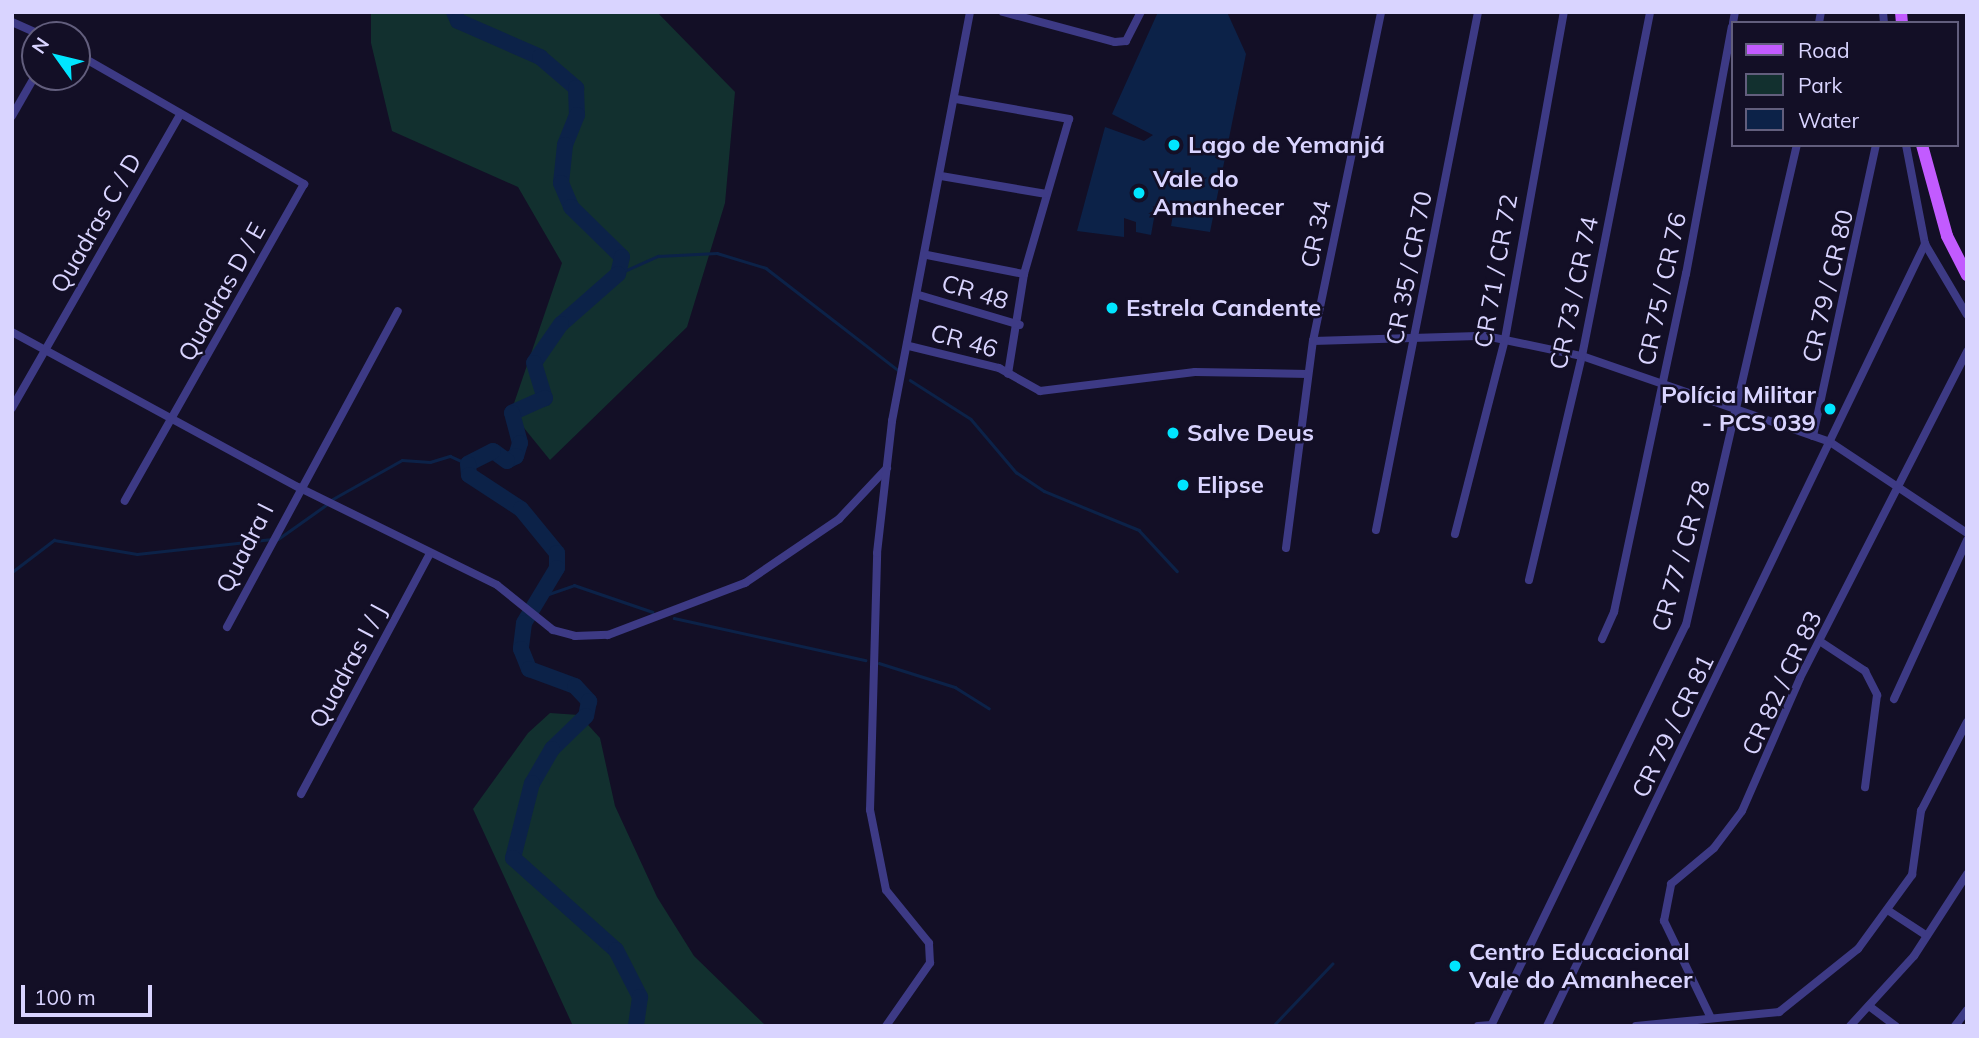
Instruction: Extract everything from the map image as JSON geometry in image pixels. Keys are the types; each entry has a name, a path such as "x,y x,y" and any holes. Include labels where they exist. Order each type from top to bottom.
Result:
{"main road":[{"path":"1923,147 1947,236 1967,275"}],"street":[{"path":"886,1026 930,963 929,943 886,890 870,810 869,709 887,468 970,12"},
{"path":"1003,12 1115,41 1126,41 1141,12"},
{"name":"CR 34","path":"1286,548 1308,374 1381,12"},
{"name":"CR 35 / CR 70","path":"1376,530 1478,12"},
{"name":"CR 71 / CR 72","path":"1455,534 1505,340 1563,12"},
{"name":"CR 73 / CR 74","path":"1528,580 1582,356 1650,12"},
{"name":"CR 75 / CR 76","path":"1602,639 1614,612 1730,40"},
{"path":"91,62 180,115"},
{"path":"12,116 26,91"},
{"path":"956,99 1069,119 1024,274 1020,325 1008,374"},
{"name":"Quadras D / E","path":"125,501 174,419 304,184 180,115"},
{"name":"Quadras C / D","path":"12,408 180,115"},
{"name":"CR 77 / CR 78","path":"1491,1025 1686,625 1740,410 1797,147"},
{"name":"CR 79 / CR 80","path":"1813,436 1876,147"},
{"path":"1906,147 1925,244 1967,315"},
{"path":"941,176 1046,194"},
{"name":"CR 79 / CR 81","path":"1547,1026 1925,244"},
{"path":"926,255 1024,274"},
{"name":"CR 48","path":"919,295 1020,325"},
{"name":"Quadra I","path":"227,627 298,487 398,312"},
{"path":"12,332 298,487 429,555 497,585 553,630 608,635 745,583 839,519 887,468"},
{"path":"1314,341 1416,335 1505,340 1582,356 1830,442 1967,533"},
{"name":"CR 46","path":"909,346 1008,374 1040,391 1195,372 1308,374"},
{"name":"CR 82 / CR 83","path":"1710,1016 1664,921 1665,902 1671,884 1714,848 1742,811 1821,642 1967,351"},
{"path":"1894,699 1967,540"},
{"name":"Quadras I / J","path":"302,794 429,555"},
{"path":"1821,642 1865,671 1877,695 1865,787"},
{"path":"1636,1026 1788,1007 1858,949 1889,911 1912,875 1921,811 1967,722"},
{"path":"1850,1026 1927,936 1967,874"},
{"path":"1889,911 1927,936"},
{"path":"1869,1006 1896,1026"},
{"path":"1955,1026 1967,1010"},
{"path":"1478,1026 1491,1025"}],"green space":[{"path":"371,12 657,12 735,92 725,203 687,327 550,460 511,412 562,263 518,187 392,131 371,43"},
{"path":"550,713 579,715 600,738 615,806 657,897 694,956 766,1026 573,1026 473,809 528,733"}],"water":[{"name":"Lago de Yemanjá","path":"1158,12 1227,12 1246,54 1210,232 1171,226 1174,209 1166,200 1156,207 1151,235 1136,232 1136,222 1124,218 1124,237 1077,231 1105,127 1144,141 1153,135 1112,114"}],"waterway":[{"path":"454,12 458,21 540,57 576,88 577,115 565,145 561,183 571,207 622,257 618,274 561,324 534,363 545,398 512,413 520,443 516,456 507,461 493,451 468,464 469,475 521,509 557,553 557,568 524,623 521,649 529,669 575,686 589,701 586,716 552,749 532,783 513,858 616,950 640,997 636,1026"},
{"path":"618,274 658,256 717,253 766,268 898,370"},
{"path":"910,380 971,419 1016,472 1044,491 1139,530 1177,571"},
{"path":"331,500 402,460 430,462 450,456 468,464"},
{"path":"278,539 326,505"},
{"path":"12,572 54,540 137,554 272,539"},
{"path":"540,597 574,585 653,612"},
{"path":"674,618 865,660"},
{"path":"879,663 955,687 989,708"},
{"path":"1273,1026 1332,964"}],"place":[{"name":"Lago de Yemanjá","path":"1174,145"},
{"name":"Vale do Amanhecer","path":"1139,193"},
{"name":"Estrela Candente","path":"1112,308"},
{"name":"Polícia Militar - PCS 039","path":"1830,409"},
{"name":"Salve Deus","path":"1173,433"},
{"name":"Elipse","path":"1183,485"},
{"name":"Centro Educacional Vale do Amanhecer","path":"1455,966"}]}
